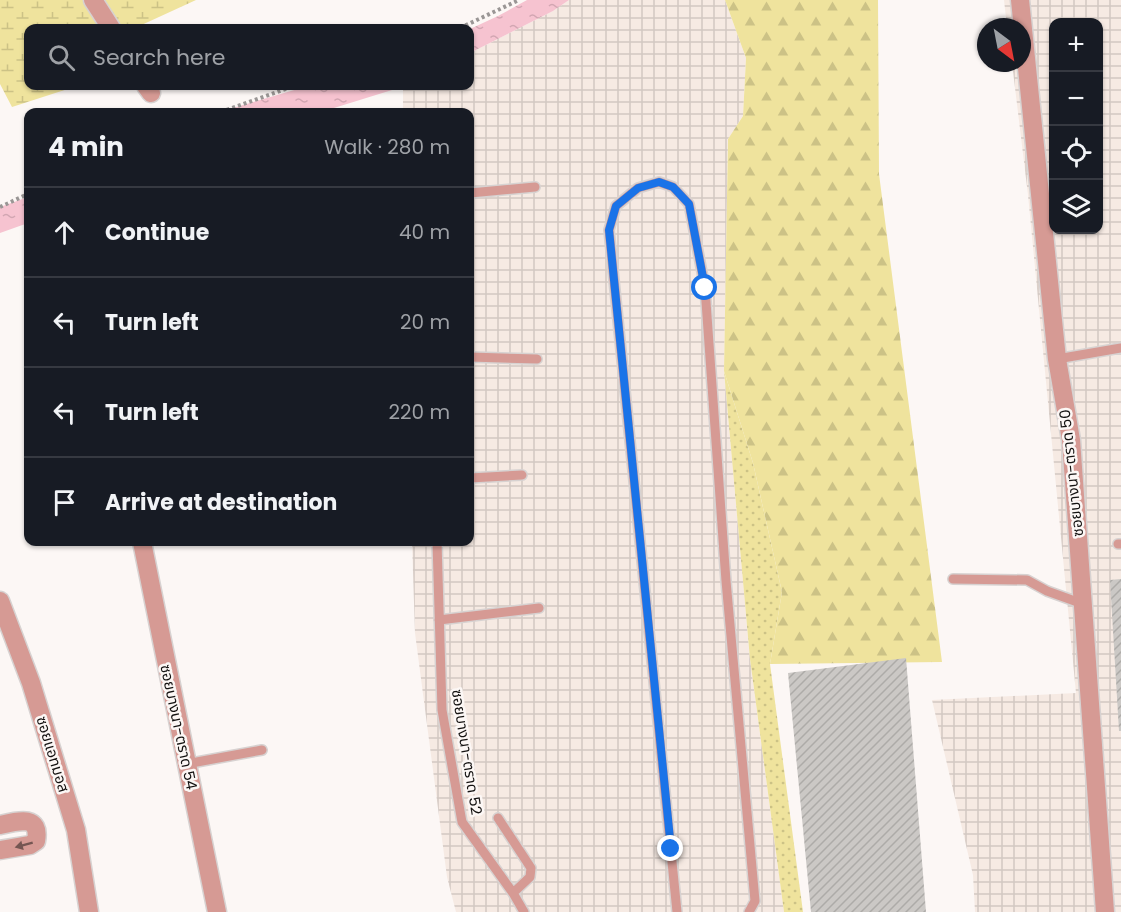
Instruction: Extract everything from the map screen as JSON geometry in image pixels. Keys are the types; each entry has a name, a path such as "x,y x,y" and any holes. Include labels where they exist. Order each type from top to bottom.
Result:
{"street":[{"path":"93,0 108,24"},
{"name":"ซอยบางนา-ตราด 50","path":"1020,0 1057,359 1071,440 1105,912"},
{"name":"ซอยบางนา-ตราด 54","path":"146,546 186,764 218,912"},
{"name":"ซอยแอทมอส","path":"0,601 31,683 76,830 89,912"},
{"path":"0,825 28,821 36,826 38,831 36,841 30,845 0,850"}],"lane":[{"path":"677,912 609,230 616,206 638,188 659,182 673,187 689,204 705,288 726,581 755,901 749,912"},
{"path":"474,193 535,187"},
{"path":"1057,359 1121,348"},
{"path":"474,357 537,358"},
{"path":"474,478 522,475"},
{"name":"ซอยบางนา-ตราด 52","path":"437,546 442,710 462,822 524,912"},
{"path":"953,579 1027,580 1047,591 1083,604"},
{"path":"440,620 539,608"},
{"path":"186,764 262,750"},
{"path":"498,818 531,868 530,877 513,893"}],"path":[{"path":"468,24 519,0"},
{"path":"232,108 283,90"},
{"path":"0,207 24,196"}],"shaded area":[{"path":"569,0 725,0 746,58 743,116 728,139 724,371 750,659 784,912 456,912 447,877 415,633 412,546 474,546 474,108 403,108 403,90 474,90 474,51 553,11"},
{"path":"1004,0 1121,0 1121,912 975,912 973,875 932,700 1076,693 1028,195 1013,72 1031,72 1031,18 1006,18"}],"green space":[{"path":"0,0 86,0 102,24 24,24 24,90 65,90 12,107 0,84"},
{"path":"102,0 196,0 144,24 117,24"},
{"path":"725,0 878,0 879,174 942,662 770,664 782,592 753,463 724,371 728,139 743,116 746,58"},
{"path":"724,371 753,463 782,592 770,664 803,912 784,912 750,659"}],"water":[{"path":"527,0 569,0 553,11 474,51 474,27"},
{"path":"294,90 392,90 334,108 233,108"},
{"path":"24,198 24,224 0,233 0,207"}],"building":[{"path":"1121,579 1121,731 1119,731 1110,580"},
{"path":"906,658 926,912 811,912 788,673"}],"route":[{"path":"671,849 609,230 616,206 638,188 659,182 673,187 689,204 705,288"}]}
